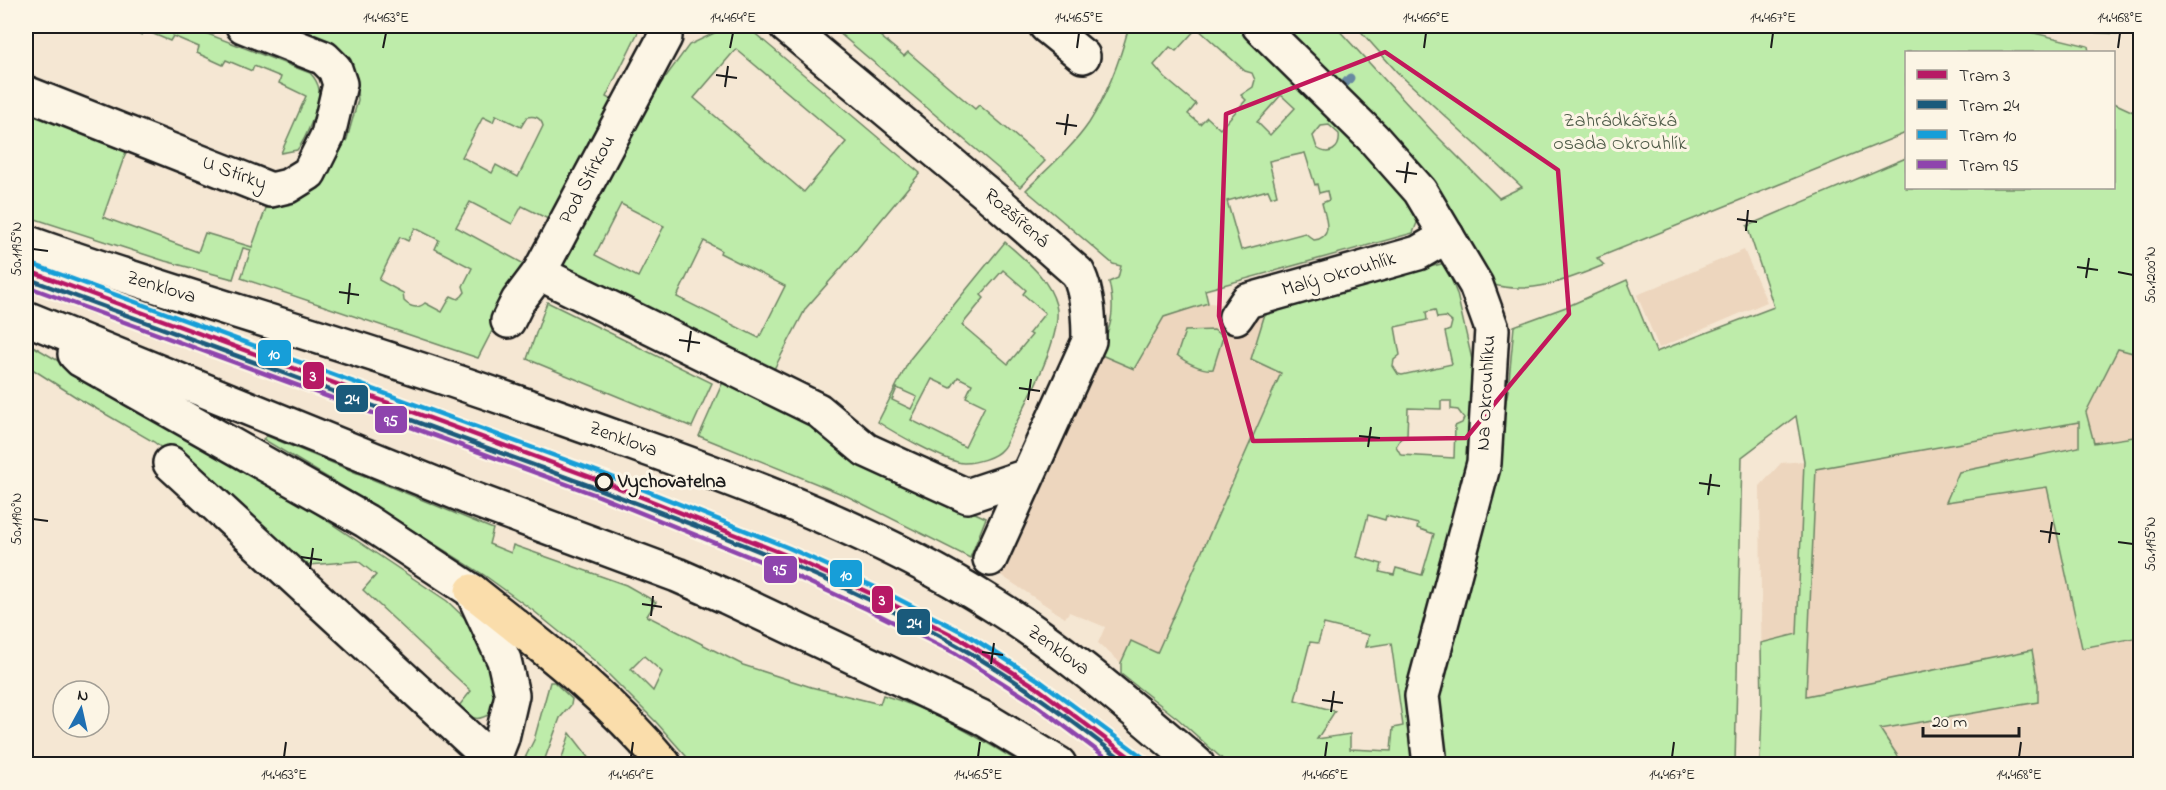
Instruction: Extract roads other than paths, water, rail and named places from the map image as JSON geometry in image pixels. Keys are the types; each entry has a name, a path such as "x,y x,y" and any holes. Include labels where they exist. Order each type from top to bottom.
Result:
{"main road":[{"path":"472,591 583,679 620,715 664,765"}],"street":[{"name":"U Stírky","path":"26,93 271,190 288,186 309,173 328,135 340,84 335,69 324,58 243,26"},
{"name":"Rozšířená","path":"786,26 1078,273 1084,285 1089,312 1089,341 990,559"},
{"path":"1046,26 1083,56"},
{"name":"Na Okrouhlíku","path":"1259,26 1373,138 1420,191 1476,285 1492,329 1484,463 1422,696 1430,765"},
{"name":"Pod Stírkou","path":"508,321 518,301 539,273 672,29"},
{"name":"Malý Okrouhlík","path":"1236,317 1247,301 1418,253 1447,236"},
{"name":"Zenklova","path":"26,242 119,275 397,362 548,413 722,477 860,534 943,575 1028,628 1096,679 1197,765"},
{"path":"539,273 818,410 866,450 967,496 1027,476"},
{"path":"37,322 81,360 366,521 472,591 504,660 512,695 502,738 491,763 170,463"},
{"path":"37,322 468,497 677,575 981,717 1059,765"}],"waterway":[{"path":"1342,94 1338,91 1350,78"}],"tram line":[{"name":"10","path":"29,263 607,475 789,548 877,588 966,634 1040,681 1144,758"},
{"name":"3","path":"26,270 604,482 786,555 874,595 962,640 1036,687 1139,764"},
{"name":"24","path":"26,278 646,507 805,570 908,619 980,659 1045,702 1128,764"},
{"name":"95","path":"26,286 599,496 780,569 955,653 1028,699 1115,764"}],"place":[{"name":"Vychovatelna","path":"604,482"}],"park label":[{"name":"Zahrádkářská osada Okrouhlík","path":"1620,132"}]}
